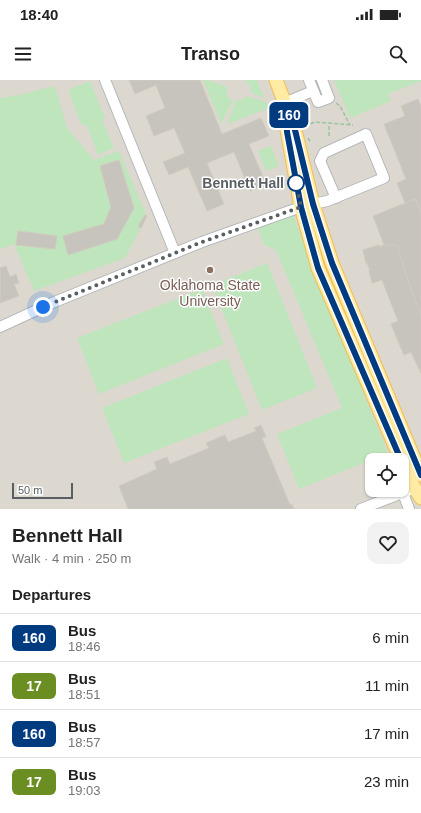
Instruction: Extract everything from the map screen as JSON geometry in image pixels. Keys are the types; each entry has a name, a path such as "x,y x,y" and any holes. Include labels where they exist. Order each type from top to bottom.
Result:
{"main road":[{"path":"276,80 285,105 287,132 307,205 318,268 399,453"},
{"path":"307,205 421,475"},
{"path":"409,479 413,493"}],"street":[{"path":"105,80 175,253"},
{"path":"309,80 318,102 329,98 322,80"},
{"path":"285,105 314,91"},
{"path":"0,327 202,242 307,205 327,202 384,178 366,134 324,153 320,161 336,198"},
{"path":"361,509 384,505 413,493"},
{"path":"410,509 413,493"}],"path":[{"path":"302,128 315,122 352,125 340,106 329,98"},
{"path":"329,123 329,136"}],"shaded area":[{"name":"Oklahoma State University","path":"0,80 421,80 421,509 0,509"}],"green space":[{"path":"203,80 208,80 227,87 228,98 233,100 221,124"},
{"path":"257,80 264,98 250,92 250,85 245,81"},
{"path":"334,80 421,81 388,94 391,101 350,118"},
{"path":"90,81 105,118 102,120 114,148 98,155 87,126 81,124 68,90"},
{"path":"55,86 67,128 94,160 119,151 147,216 125,258 34,291 14,244 0,249 0,98"},
{"path":"247,96 266,102 269,108 227,124 236,100 242,100"},
{"path":"271,146 279,166 266,171 258,151"},
{"path":"293,210 296,223 368,397 366,399 388,453 365,453 365,462 299,489 277,434 342,408 276,250 264,245 256,223"},
{"path":"267,263 317,388 262,410 212,285"},
{"path":"202,289 224,344 99,394 77,338"},
{"path":"227,358 249,414 124,463 102,408"}],"building":[{"name":"Bennett Hall","path":"129,80 200,80 222,134 261,118 269,136 249,144 266,184 250,191 234,152 207,163 224,204 207,211 188,167 169,175 163,162 185,153 174,128 154,136 146,116 165,108 156,85 135,94"},
{"path":"418,99 421,106 421,213 415,199 405,203 397,183 406,179 384,124 405,116 401,106"},
{"path":"119,160 134,208 117,239 68,255 63,236 104,224 111,207 100,166"},
{"path":"415,199 421,213 421,373 411,352 404,355 391,324 398,321 393,305 382,280 372,283 370,270 366,263 363,250 384,245 373,216"},
{"path":"145,215 147,216 141,228 138,226"},
{"path":"18,231 57,236 55,249 16,245"},
{"path":"379,245 380,247 384,245 397,245 421,315 421,373 411,352 404,355 391,324 398,321 382,280 372,283 370,270 366,263 363,250"},
{"path":"6,266 10,277 16,274 19,283 14,284 19,296 0,303 0,268"},
{"path":"261,425 266,437 262,438 290,505 292,504 294,509 128,509 119,486 157,469 154,462 167,457 170,464 209,448 206,443 225,435 228,442 256,431 254,428"}],"bus line":[{"name":"160","path":"398,453 318,268 301,207 287,132 285,106 295,130 313,204 332,263 421,475"}],"place":[{"name":"Bennett Hall","path":"296,183"},
{"name":"Oklahoma State University","path":"210,270"}],"route":[{"path":"43,307 202,242 301,207 296,183"}]}
